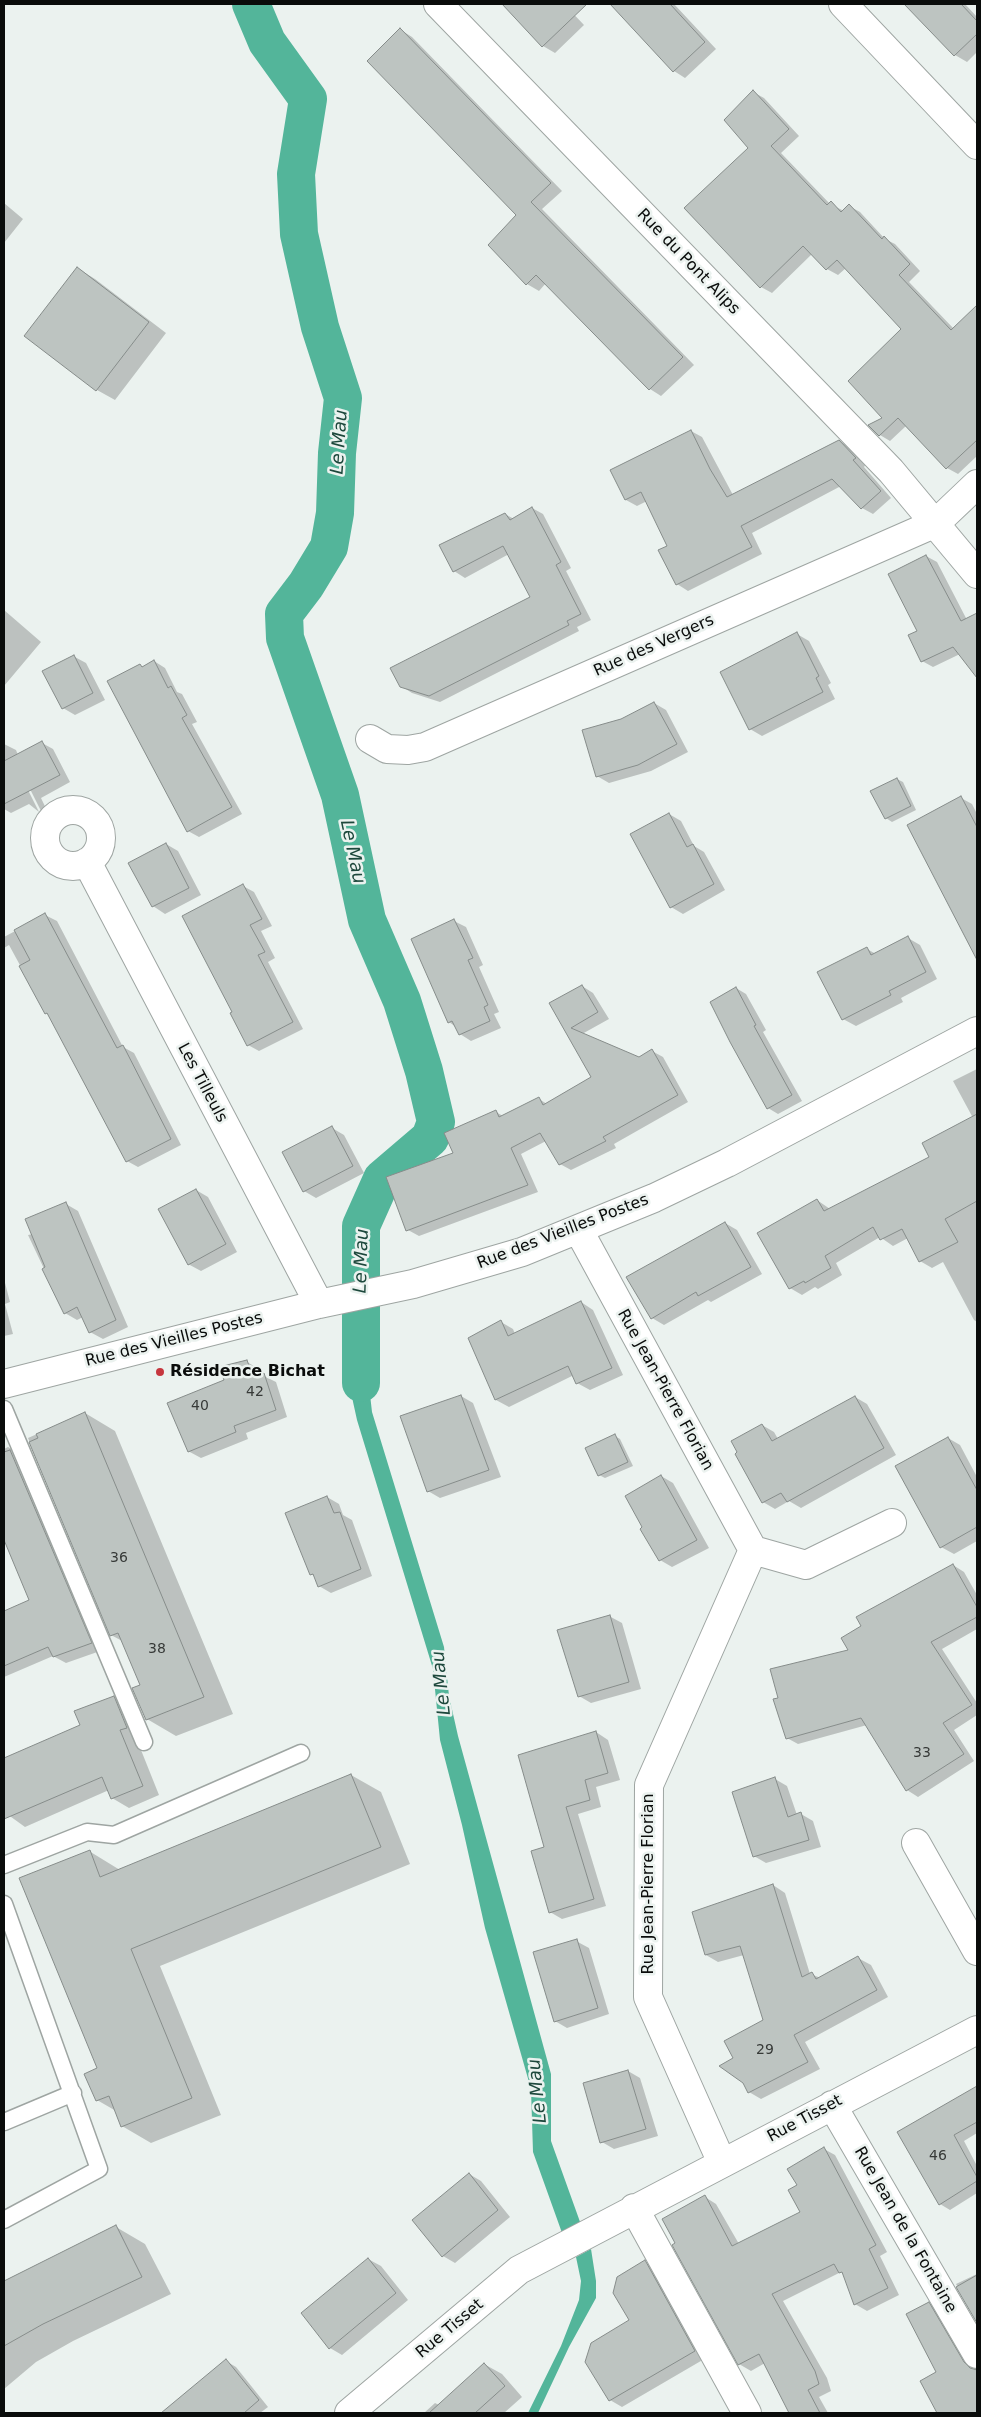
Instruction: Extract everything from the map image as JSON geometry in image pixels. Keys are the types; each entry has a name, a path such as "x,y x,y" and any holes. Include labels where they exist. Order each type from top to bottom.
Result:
{"street":[{"name":"Rue du Pont Alips","path":"438,4 891,471 977,574"},
{"path":"843,4 977,145"},
{"path":"936,523 977,484"},
{"name":"Rue des Vergers","path":"370,739 387,749 408,750 425,747 936,523"},
{"name":"Les Tilleuls","path":"87,862 319,1304"},
{"name":"Rue des Vieilles Postes","path":"4,1384 319,1304 378,1292 522,1252 654,1198 727,1163 977,1031"},
{"name":"Rue Jean-Pierre Florian","path":"578,1229 753,1550 649,1785 648,1997 722,2163"},
{"path":"753,1550 806,1565 892,1523"},
{"path":"916,1843 977,1951"},
{"name":"Rue Tisset","path":"350,2413 519,2270 634,2208 977,2030"},
{"name":"Rue Jean de la Fontaine","path":"832,2105 977,2354"},
{"path":"634,2208 747,2413"}],"lane":[{"path":"4,1410 144,1742"},
{"path":"4,1865 87,1832 114,1835 301,1753"},
{"path":"4,1904 99,2169 4,2220"},
{"path":"4,2122 73,2093"}],"water":[{"path":"371,1330 368,1377 372,1412 444,1647 449,1696 458,1736 551,2074 551,2141 584,2233 566,2244 533,2152 531,2089 485,1928 462,1825 440,1740 433,1669 357,1420 346,1370 348,1334"},
{"path":"591,2249 596,2281 596,2298 569,2347 538,2413 528,2413 561,2346 579,2300 581,2281 576,2257"}],"building":[{"path":"502,4 587,4 542,47"},
{"path":"610,4 670,4 705,42 673,72"},
{"path":"904,4 961,4 977,21 977,34 954,56"},
{"path":"400,28 551,183 531,202 683,357 649,390 536,275 526,285 488,245 516,215 367,61"},
{"path":"753,90 789,129 771,146 827,205 831,201 841,212 849,204 882,239 884,236 910,264 899,275 951,330 977,305 977,440 946,469 898,418 879,436 868,425 882,418 848,381 901,329 837,260 826,270 803,246 760,288 684,208 748,148 724,120"},
{"path":"77,267 149,322 96,391 24,336"},
{"path":"691,430 710,469 727,497 839,440 856,458 853,460 881,491 861,509 832,479 741,526 752,547 676,585 658,550 667,546 641,492 625,500 610,470"},
{"path":"532,507 561,562 556,565 581,614 567,621 569,625 429,696 400,687 390,668 530,597 503,546 453,572 439,545 505,513 510,520"},
{"path":"926,555 961,621 977,613 977,678 953,647 921,662 908,635 917,631 888,574"},
{"path":"797,632 819,676 816,678 823,692 749,730 720,672"},
{"path":"74,655 93,693 62,709 42,671"},
{"path":"154,660 168,688 171,686 187,715 182,718 232,807 187,832 107,681 140,664 142,667"},
{"path":"654,702 677,744 638,765 596,777 582,730 621,719"},
{"path":"42,741 60,775 4,804 4,761"},
{"path":"897,778 911,806 885,819 870,791"},
{"path":"961,796 977,827 977,960 907,825"},
{"path":"669,813 687,847 693,844 714,884 670,908 630,834"},
{"path":"166,843 189,888 152,907 128,863"},
{"path":"243,884 262,919 250,925 265,952 258,955 293,1022 247,1046 230,1013 232,1012 182,916"},
{"path":"45,913 117,1048 123,1045 171,1139 126,1162 47,1013 45,1014 19,966 30,960 14,930"},
{"path":"454,919 473,958 468,960 488,1005 484,1007 490,1021 459,1035 452,1021 448,1023 411,939"},
{"path":"908,936 926,972 889,991 891,995 842,1020 817,972 867,947 871,955"},
{"path":"582,985 598,1012 571,1028 639,1057 652,1049 678,1095 603,1137 606,1141 559,1165 540,1133 511,1148 528,1185 406,1231 386,1177 453,1153 444,1133 496,1110 499,1117 539,1097 543,1105 591,1077 549,1003"},
{"path":"736,987 756,1025 754,1026 792,1095 767,1109 710,1002"},
{"path":"977,1114 977,1201 945,1219 958,1242 919,1262 902,1229 880,1240 873,1227 825,1256 831,1268 805,1283 804,1281 789,1289 757,1233 817,1199 824,1211 929,1157 922,1143"},
{"path":"332,1126 353,1166 303,1192 282,1152"},
{"path":"196,1189 226,1244 188,1265 158,1209"},
{"path":"66,1202 116,1320 89,1333 77,1307 64,1314 42,1269 45,1267 25,1219"},
{"path":"725,1222 751,1267 698,1296 696,1292 651,1319 626,1277"},
{"path":"581,1301 612,1368 576,1384 568,1366 495,1400 468,1338 501,1320 508,1336"},
{"path":"247,1360 253,1377 264,1373 276,1410 234,1426 236,1432 188,1452 167,1403 224,1380 219,1367"},
{"path":"461,1395 489,1470 427,1492 400,1416"},
{"path":"855,1396 884,1448 787,1502 781,1493 762,1503 735,1454 737,1452 731,1441 762,1424 772,1441"},
{"path":"85,1412 204,1697 146,1720 132,1688 140,1685 118,1633 110,1636 29,1442 38,1438 36,1434"},
{"path":"615,1434 628,1462 598,1476 585,1448"},
{"path":"948,1437 977,1490 977,1527 940,1548 895,1466"},
{"path":"10,1450 92,1643 53,1657 48,1647 4,1666 4,1611 29,1600 4,1540 4,1452"},
{"path":"661,1475 697,1540 659,1561 640,1529 642,1527 625,1496"},
{"path":"327,1496 334,1513 340,1512 361,1569 318,1587 313,1574 310,1575 285,1513"},
{"path":"953,1564 977,1607 977,1617 931,1642 972,1705 943,1723 964,1754 906,1791 861,1718 786,1739 773,1699 778,1698 770,1669 848,1650 841,1638 861,1626 856,1617"},
{"path":"610,1615 629,1682 578,1697 557,1630"},
{"path":"114,1696 127,1728 120,1730 143,1786 111,1799 102,1777 4,1819 4,1758 80,1725 74,1711"},
{"path":"596,1731 608,1773 585,1780 590,1800 566,1807 594,1899 549,1913 531,1851 544,1847 518,1755"},
{"path":"351,1774 381,1847 131,1949 192,2098 121,2127 109,2096 96,2101 84,2074 97,2068 19,1878 90,1850 100,1877"},
{"path":"775,1777 788,1817 801,1812 809,1840 753,1857 732,1792"},
{"path":"773,1884 802,1977 812,1972 816,1979 858,1956 877,1990 794,2035 808,2062 748,2093 743,2083 719,2066 733,2058 724,2041 763,2020 740,1946 705,1955 692,1912"},
{"path":"577,1939 598,2008 554,2022 533,1952"},
{"path":"628,2070 646,2129 600,2143 583,2083"},
{"path":"977,2086 977,2122 954,2135 977,2177 977,2181 939,2205 897,2132"},
{"path":"824,2147 876,2245 869,2249 888,2288 854,2305 842,2272 839,2273 834,2264 772,2294 815,2371 819,2384 808,2390 820,2413 789,2413 759,2354 738,2365 672,2245 675,2243 662,2219 705,2195 732,2246 800,2212 788,2190 797,2185 787,2169"},
{"path":"469,2173 498,2210 442,2257 412,2220"},
{"path":"116,2225 142,2277 43,2324 4,2346 4,2281"},
{"path":"368,2258 396,2293 329,2349 301,2313"},
{"path":"645,2260 695,2351 609,2401 585,2362 591,2343 629,2320 613,2293 617,2277"},
{"path":"977,2275 977,2323 956,2287"},
{"path":"929,2302 964,2362 970,2368 977,2370 977,2413 937,2413 920,2381 936,2372 906,2314"},
{"path":"226,2359 259,2400 244,2413 161,2413"},
{"path":"484,2363 505,2386 475,2413 429,2413"}],"waterway":[{"name":"Le Mau","path":"251,4 267,42 308,99 296,174 299,234 320,327 343,398 337,453 335,513 329,547 306,585 284,614 285,638 340,795 367,920 402,1001 424,1071 436,1122 430,1138 382,1179 361,1226 361,1383"}],"place":[{"name":"Résidence Bichat","path":"160,1372"}]}
